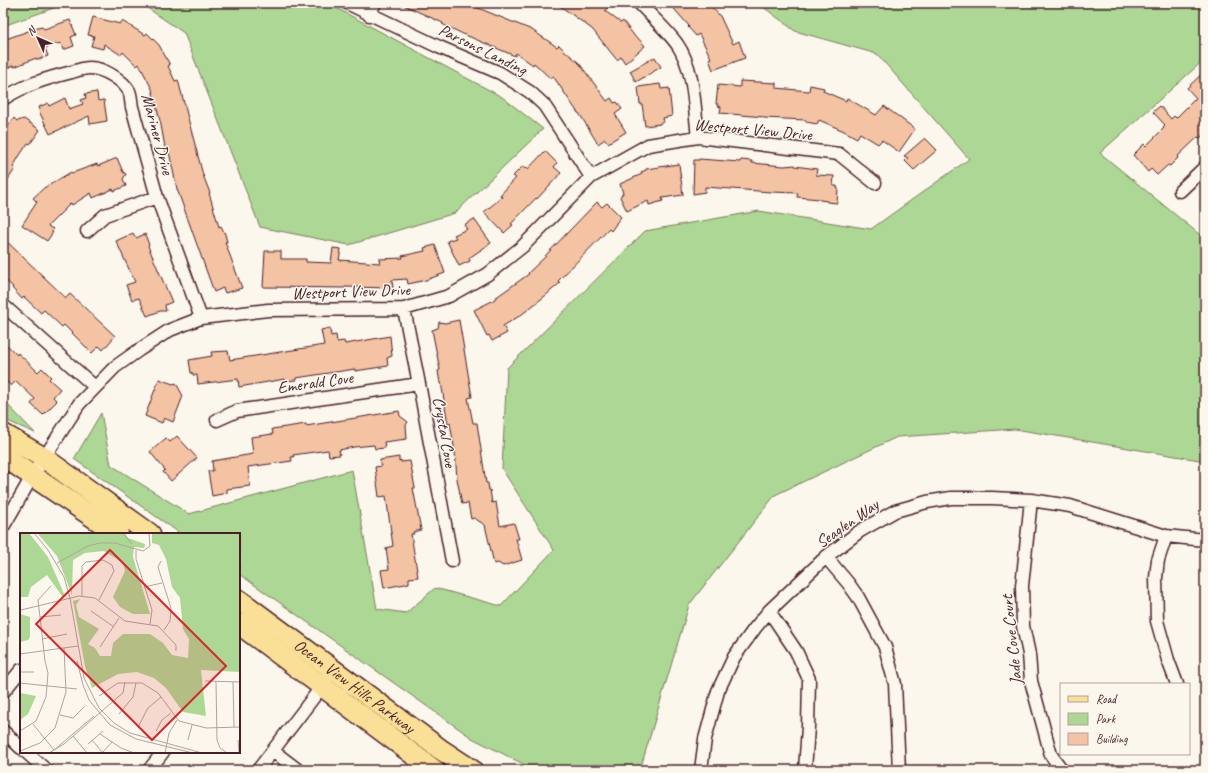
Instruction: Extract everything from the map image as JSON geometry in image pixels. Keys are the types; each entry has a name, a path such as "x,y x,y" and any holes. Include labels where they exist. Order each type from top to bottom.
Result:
{"main road":[{"path":"3,434 117,533"},
{"path":"3,456 39,466 148,533"},
{"name":"Ocean View Hills Parkway","path":"240,601 440,749 472,770"},
{"name":"Ocean View Hills Parkway","path":"240,625 434,770"}],"street":[{"name":"Parsons Landing","path":"347,3 500,73 530,92 544,105 590,177"},
{"path":"369,14 375,3"},
{"path":"639,3 677,44 684,58 690,72 698,137"},
{"name":"Mariner Drive","path":"3,99 15,91 52,77 89,68 100,69 120,81 129,92 157,197 201,318"},
{"name":"Westport View Drive","path":"3,527 39,466 79,404 115,367 170,330 201,318 268,310 404,309 449,296 498,267 534,236 590,177 648,145 698,137 839,154 875,183"},
{"path":"1180,191 1205,167"},
{"path":"87,231 105,215 157,197"},
{"path":"3,305 95,387"},
{"name":"Crystal Cove","path":"404,309 452,561"},
{"name":"Emerald Cove","path":"217,420 237,411 419,384"},
{"name":"Seaglen Way","path":"701,770 705,739 718,691 734,657 755,628 769,611 826,557 860,531 895,511 927,502 961,498 1031,500 1070,506 1166,536 1205,540"},
{"name":"Jade Cove Court","path":"1031,500 1022,586 1023,626 1029,654 1031,681 1037,706 1051,756 1062,770"},
{"path":"1166,536 1158,560 1157,568 1157,621 1168,660 1177,683"},
{"path":"826,557 858,597 885,647 895,684 899,770"},
{"path":"769,611 796,651 808,679 808,727 805,770"},
{"path":"3,692 20,671"},
{"path":"258,770 335,671"},
{"path":"3,732 20,747"},
{"path":"273,751 298,770"},
{"path":"27,753 46,770"},
{"path":"149,770 162,753"}],"green space":[{"path":"3,3 68,3 3,26"},
{"path":"140,3 327,3 502,97 543,129 455,213 349,245 260,227 184,33"},
{"path":"758,3 1205,3 1205,59 1100,153 1205,239 1205,461 1015,429 897,437 775,495 689,605 640,770 535,770 472,738 240,575 240,533 180,533 74,459 101,413 111,465 189,514 352,470 377,609 406,613 435,588 501,606 554,550 502,469 507,368 645,231 759,211 871,229 969,159 877,54 795,31"},
{"path":"3,400 35,433 3,419"}],"building":[{"path":"399,3 466,3 532,30 557,47 559,45 579,63 607,101 611,98 614,103 617,102 622,109 615,114 626,132 608,143 605,139 598,144 579,113 553,76 551,79 534,63 533,65 516,53 515,56 463,34"},
{"path":"556,3 611,3 605,11 621,23 623,21 636,38 637,37 645,46 625,63 621,57 617,60 592,29"},
{"path":"669,3 708,3 720,16 733,44 739,41 745,58 713,70 709,59 711,58 699,34 696,36"},
{"path":"93,17 120,24 122,21 145,35 147,33 159,45 170,65 168,66 175,81 178,80 203,175 210,193 219,227 221,226 225,234 227,242 225,242 242,288 225,293 223,288 214,292 177,189 169,152 166,153 152,89 139,64 137,66 123,52 121,55 104,44 103,49 91,46 94,36 88,35"},
{"path":"70,20 76,35 71,37 74,46 63,50 61,43 45,48 48,56 37,60 36,58 14,67 13,65 3,72 3,40 34,29 42,27 44,29"},
{"path":"655,57 661,67 636,82 630,71"},
{"path":"1205,71 1205,133 1200,138 1198,137 1177,157 1178,158 1170,166 1168,165 1157,175 1151,169 1148,172 1133,155 1144,144 1146,146 1164,128 1163,127 1165,125 1153,112 1160,106 1171,119 1174,116 1176,118 1196,98 1187,88"},
{"path":"740,81 776,83 776,88 809,91 810,85 824,88 823,91 846,101 847,98 876,115 884,106 915,129 899,152 882,140 878,144 860,133 857,138 819,120 817,124 806,122 806,120 764,118 720,113 721,107 716,104 718,85 740,87"},
{"path":"660,84 661,89 669,88 672,116 663,118 664,122 660,124 645,126 638,87"},
{"path":"97,92 98,101 104,100 107,121 90,124 89,116 50,134 39,111 39,107 48,103 49,106 65,98 69,109 83,104 81,100 86,98 85,94"},
{"path":"14,118 17,121 24,119 40,130 30,144 28,143 20,155 13,167 15,169 3,187 3,133"},
{"path":"925,138 937,150 914,170 905,161 908,158 904,156"},
{"path":"545,151 557,163 554,167 561,173 504,233 484,212 502,197 500,195 516,178 513,176 523,166 526,169 527,167 528,169"},
{"path":"117,158 123,172 126,174 123,179 126,186 114,191 113,189 93,198 91,193 72,205 71,203 48,226 53,229 51,231 53,232 47,241 22,225 37,202 33,198 45,187 71,172 72,173 97,164 98,166"},
{"path":"699,159 740,162 741,160 752,161 752,163 784,166 795,165 817,169 816,175 834,176 833,186 837,186 838,188 837,203 827,202 820,199 797,197 798,193 705,187 705,192 693,194 694,160"},
{"path":"679,164 683,195 662,198 663,201 649,205 648,201 627,211 620,197 623,193 620,184 642,174 641,172 646,169"},
{"path":"597,202 602,207 607,203 621,217 611,231 609,229 558,281 560,283 521,315 503,326 507,333 492,341 489,335 487,336 474,310 494,300 529,274 528,273"},
{"path":"474,219 491,243 469,258 470,261 459,266 447,241 456,238 454,235 467,229 464,225"},
{"path":"133,233 136,238 145,234 149,245 148,246 172,302 165,305 166,311 160,311 147,316 139,298 132,300 126,285 135,282 116,241"},
{"path":"3,238 66,298 70,294 115,336 103,350 99,346 92,353 64,325 62,327 44,310 41,313 24,297 22,299 12,288 13,287 3,278"},
{"path":"435,245 445,273 426,280 408,284 407,279 392,280 393,288 263,287 265,251 281,251 281,259 306,259 306,262 331,263 333,248 341,249 339,260 380,263 379,259 403,258 402,256 425,251 424,248"},
{"path":"459,320 472,397 468,398 473,423 477,423 486,483 488,483 492,503 496,502 500,526 514,523 519,539 516,539 522,560 503,566 498,563 494,564 485,525 474,518 471,519 468,503 462,504 457,479 455,452 450,423 448,424 441,382 440,383 438,371 440,370 432,330 438,328 439,322 445,323"},
{"path":"330,328 331,336 336,335 337,342 344,341 345,344 390,336 392,356 387,358 388,366 355,371 355,369 296,378 296,380 285,381 285,379 239,387 238,379 198,384 197,375 193,375 193,373 191,373 189,360 212,356 211,352 228,351 230,360 324,345 321,330"},
{"path":"3,341 38,372 42,368 51,377 49,379 60,389 53,397 57,401 43,415 31,404 35,399 16,381 11,386 3,378"},
{"path":"159,379 173,384 176,383 183,396 173,422 164,418 162,423 145,416"},
{"path":"399,411 400,416 408,422 406,425 407,439 384,442 385,448 375,449 374,445 354,447 339,450 340,455 329,456 328,450 293,455 294,457 291,457 292,461 248,467 250,486 227,489 227,493 212,496 208,471 213,471 212,461 253,454 251,437 273,434 272,429 306,424 306,426"},
{"path":"177,436 197,458 171,481 163,472 165,470 150,452 166,438 170,442"},
{"path":"399,457 399,461 401,460 401,462 410,461 415,488 413,488 421,530 411,534 418,577 409,578 409,583 384,588 381,570 389,569 386,548 393,546 386,496 379,497 375,467 381,466 380,460"}]}
